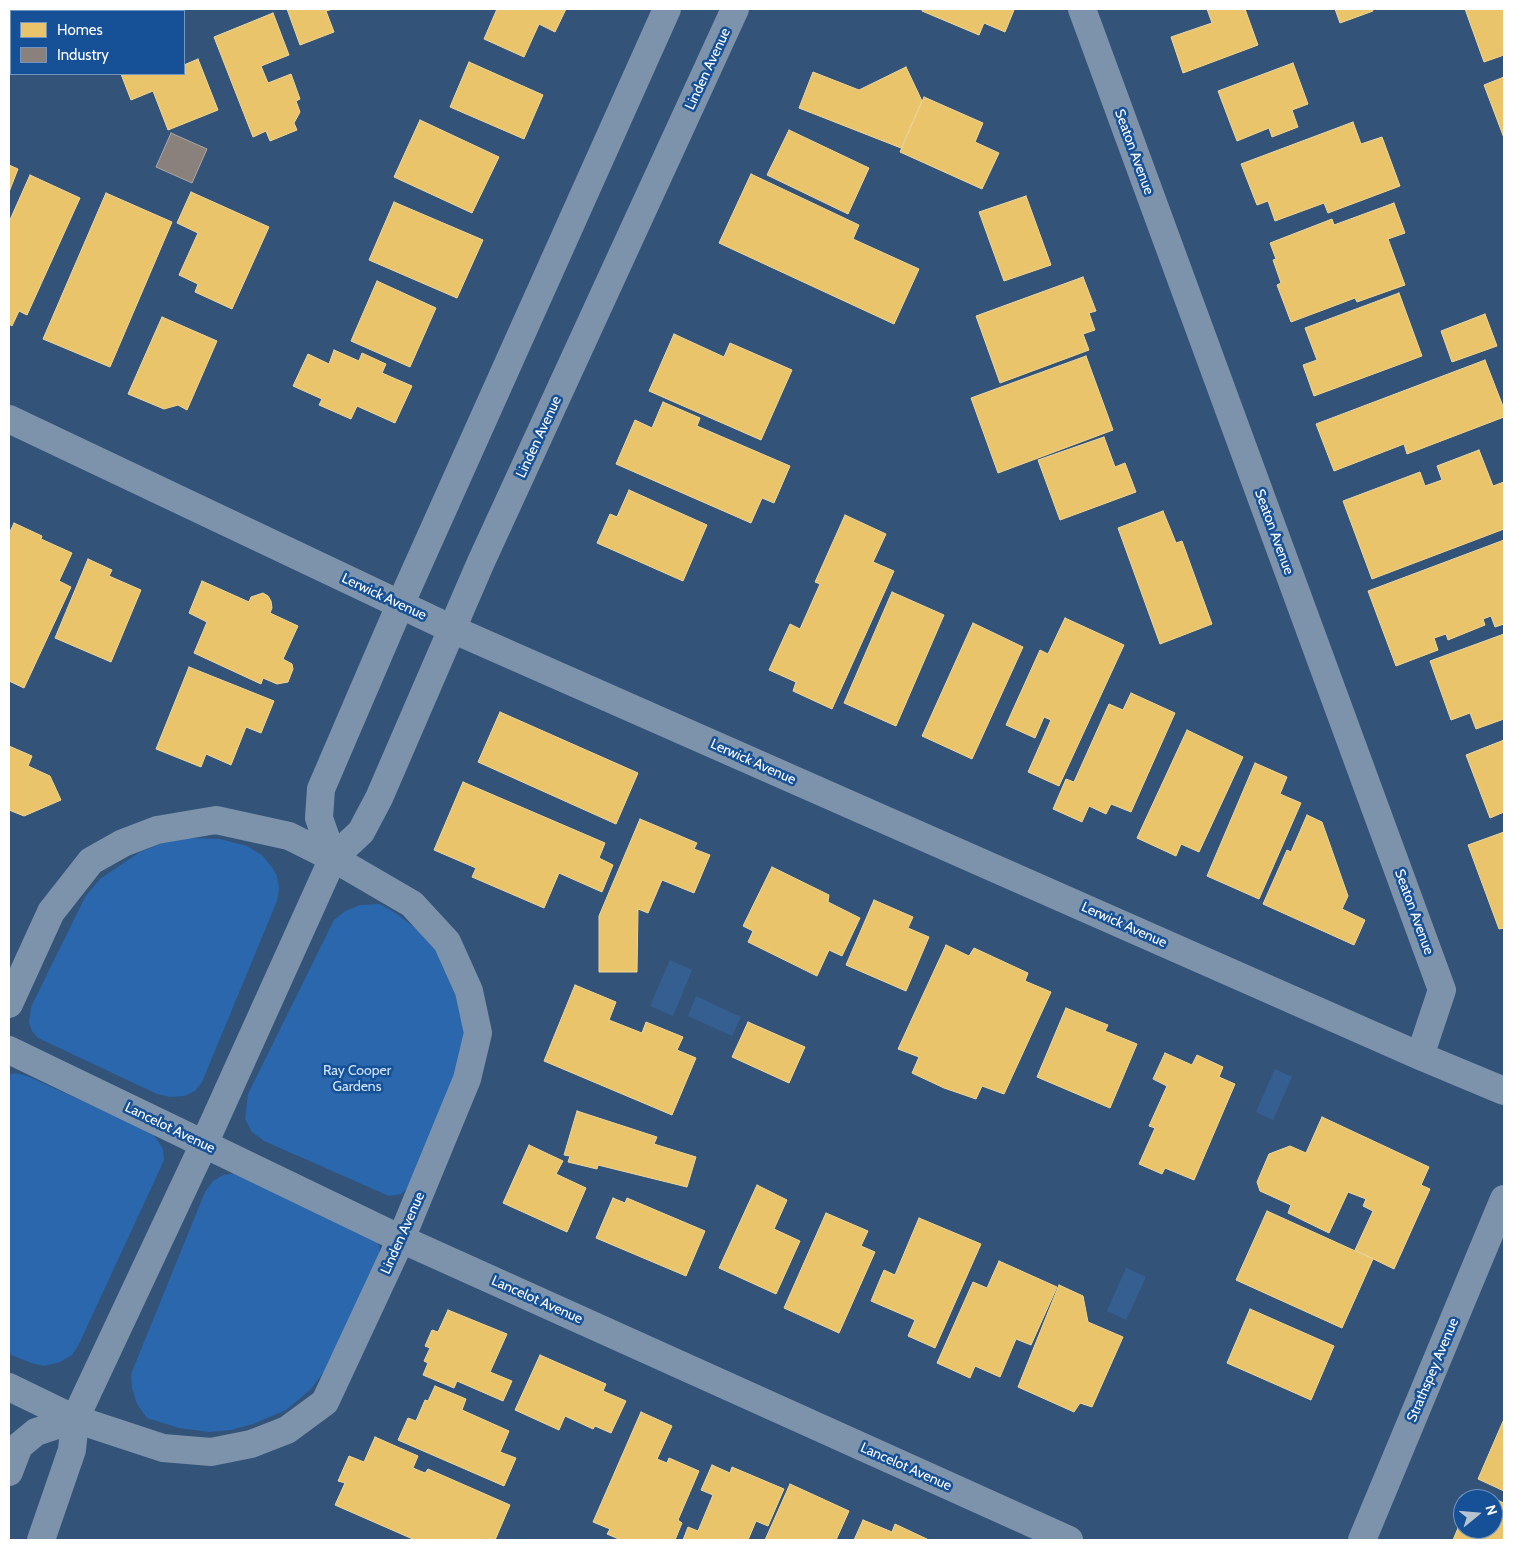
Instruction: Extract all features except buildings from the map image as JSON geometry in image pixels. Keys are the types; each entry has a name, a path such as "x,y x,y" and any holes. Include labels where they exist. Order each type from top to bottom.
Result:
{"street":[{"path":"333,858 319,818 321,789 400,605 667,9"},
{"name":"Linden Avenue","path":"41,1540 72,1450 75,1419 204,1144 333,858 361,832 379,798 452,629 735,9"},
{"name":"Seaton Avenue","path":"1082,9 1442,990 1420,1056"},
{"name":"Lerwick Avenue","path":"9,419 452,629 1420,1056 1504,1091"},
{"name":"Linden Avenue","path":"9,1004 51,912 91,861 123,843 157,830 216,820 289,836 333,858 412,904 447,942 469,991 478,1033 467,1079 401,1239 325,1402 287,1430 251,1444 211,1452 163,1448 75,1419 9,1387"},
{"name":"Lancelot Avenue","path":"9,1050 401,1239 1069,1540"},
{"name":"Strathspey Avenue","path":"1362,1540 1504,1199"},
{"path":"9,1472 19,1446 36,1432 75,1419"}],"green space":[{"path":"188,838 220,839 247,846 262,855 272,867 277,876 279,888 277,901 202,1082 195,1091 184,1096 170,1097 157,1094 38,1038 32,1031 29,1022 31,1007 85,897 100,879 140,852 162,843"},
{"name":"Ray Cooper Gardens","path":"379,904 394,912 418,930 437,951 451,974 465,1025 464,1052 410,1186 401,1194 389,1196 264,1141 252,1132 245,1119 248,1094 334,920 345,911 360,905"},
{"path":"15,1073 27,1076 143,1128 152,1133 163,1149 164,1160 79,1344 72,1355 60,1362 44,1366 9,1354 9,1075"},
{"path":"237,1173 374,1236 380,1248 378,1260 330,1364 310,1390 286,1410 253,1424 231,1430 209,1432 179,1428 147,1418 137,1404 132,1388 131,1374 205,1192 213,1181 223,1175"}],"shaded area":[{"path":"670,960 692,970 673,1016 650,1006"},
{"path":"696,996 741,1017 732,1036 688,1016"},
{"path":"1275,1069 1292,1077 1273,1120 1256,1112"},
{"path":"1126,1268 1146,1277 1126,1320 1107,1311"}]}
